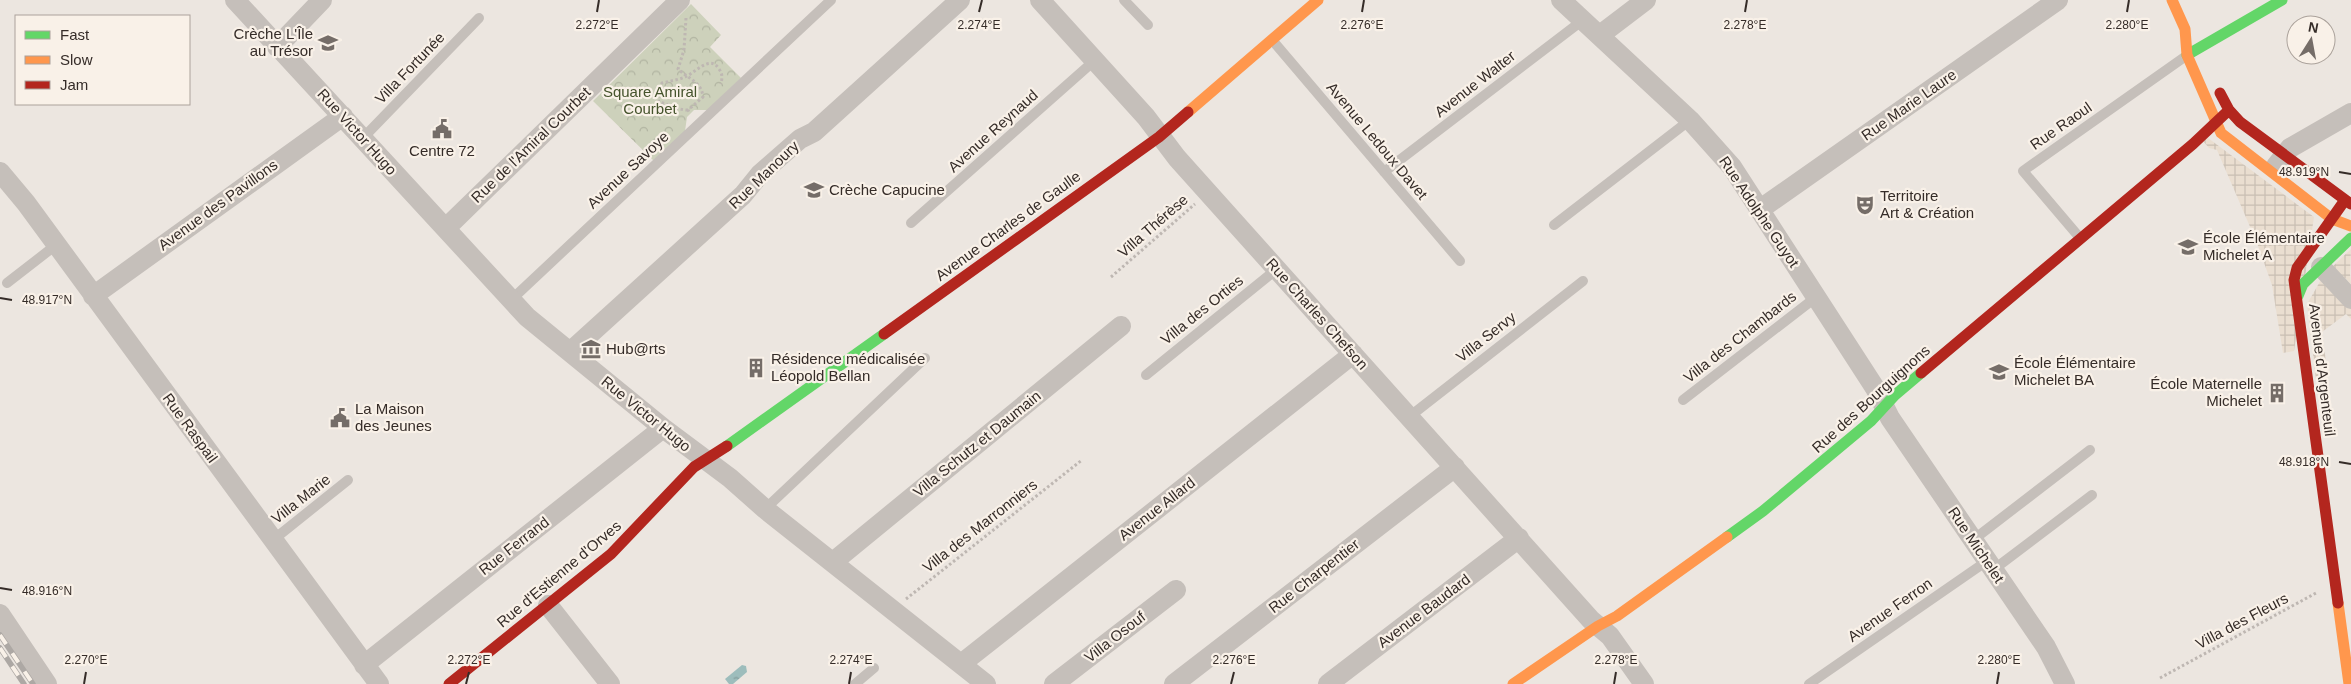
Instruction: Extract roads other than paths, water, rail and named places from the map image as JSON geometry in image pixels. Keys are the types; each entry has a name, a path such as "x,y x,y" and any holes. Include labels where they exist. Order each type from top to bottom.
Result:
{"main road":[{"name":"Avenue Charles de Gaulle","path":"704,460 729,445 1159,137 1318,0"},
{"path":"2172,0 2185,29 2203,52"},
{"path":"2187,55 2203,52 2282,0"},
{"path":"2185,29 2187,55 2216,124 2225,138 2332,219 2351,226"},
{"path":"2216,83 2229,110 2240,122 2348,202"},
{"name":"Rue des Bourguignons","path":"1513,684 1598,626 1617,616 1764,511 1871,421 1884,407 2080,238 2216,124 2229,110"},
{"name":"Avenue d'Argenteuil","path":"2348,202 2332,219 2295,272 2294,280 2298,297 2334,584 2349,684"},
{"name":"Avenue d'Argenteuil","path":"2298,297 2302,286 2351,238"},
{"name":"Rue d'Estienne d'Orves","path":"449,684 620,546 689,472 704,460"}],"street":[{"name":"Rue Victor Hugo","path":"235,0 527,317 663,428 730,478 766,509 986,684"},
{"path":"277,47 322,0"},
{"name":"Rue Manoury","path":"570,352 743,196 760,174 800,139 814,132 960,0"},
{"name":"Rue Charles Chefson","path":"1040,0 1146,117 1159,137 1409,417 1598,626 1610,636 1644,684"},
{"name":"Rue Adolphe Guyot","path":"1561,0 1690,120 1732,167 1875,388 1884,407"},
{"path":"1600,35 1646,0"},
{"name":"Rue Marie Laure","path":"1759,210 2058,0"},
{"name":"Rue de l'Amiral Courbet","path":"446,228 681,6"},
{"path":"2271,172 2284,154 2295,144 2351,113"},
{"name":"Avenue des Pavillons","path":"93,296 343,116"},
{"name":"Rue Raspail","path":"0,172 56,245 379,684"},
{"path":"2322,267 2351,299"},
{"name":"Villa Schutz et Daumain","path":"833,562 1122,326"},
{"name":"Avenue Allard","path":"961,664 1353,354"},
{"name":"Rue Michelet","path":"1884,407 2046,648 2065,684"},
{"name":"Rue Ferrand","path":"364,664 663,428"},
{"name":"Rue Charpentier","path":"1174,684 1455,467"},
{"name":"Avenue Baudard","path":"1328,684 1519,538"},
{"name":"Villa Osouf","path":"1054,684 1176,590"},
{"path":"548,605 610,684"},
{"path":"0,614 47,684"}],"lane":[{"name":"Avenue Savoye","path":"511,300 831,0"},
{"path":"1124,0 1148,25"},
{"name":"Villa Fortunée","path":"362,138 479,18"},
{"name":"Avenue Walter","path":"1384,172 1583,20"},
{"name":"Avenue Ledoux Davet","path":"1272,40 1460,260"},
{"name":"Rue Raoul","path":"2080,238 2023,171 2187,55"},
{"name":"Avenue Reynaud","path":"911,223 1094,60"},
{"path":"1554,225 1690,120"},
{"path":"7,284 56,245"},
{"name":"Villa des Orties","path":"1146,375 1277,269"},
{"name":"Villa Servy","path":"1409,417 1583,281"},
{"name":"Villa des Chambards","path":"1683,400 1815,298"},
{"path":"766,509 925,358"},
{"path":"1973,540 2090,450"},
{"name":"Villa Marie","path":"273,540 348,480"},
{"name":"Avenue Ferron","path":"1809,684 1990,566 2092,495"},
{"path":"855,684 874,668"}],"water":[{"path":"742,665 746,666 747,672 733,684 729,684 725,679"}],"railway":[{"path":"0,635 33,684"},
{"path":"0,648 24,684"}],"place":[{"name":"Crèche L'Île au Trésor","path":"328,43"},
{"name":"Centre 72","path":"442,129"},
{"name":"Crèche Capucine","path":"814,190"},
{"name":"Territoire Art & Création","path":"1865,205"},
{"name":"École Élémentaire Michelet A","path":"2188,247"},
{"name":"Hub@rts","path":"591,349"},
{"name":"Résidence médicalisée Léopold Bellan","path":"756,368"},
{"name":"École Élémentaire Michelet BA","path":"1999,372"},
{"name":"École Maternelle Michelet","path":"2277,393"},
{"name":"La Maison des Jeunes","path":"340,418"}],"park label":[{"name":"Square Amiral Courbet","path":"650,100"}]}
